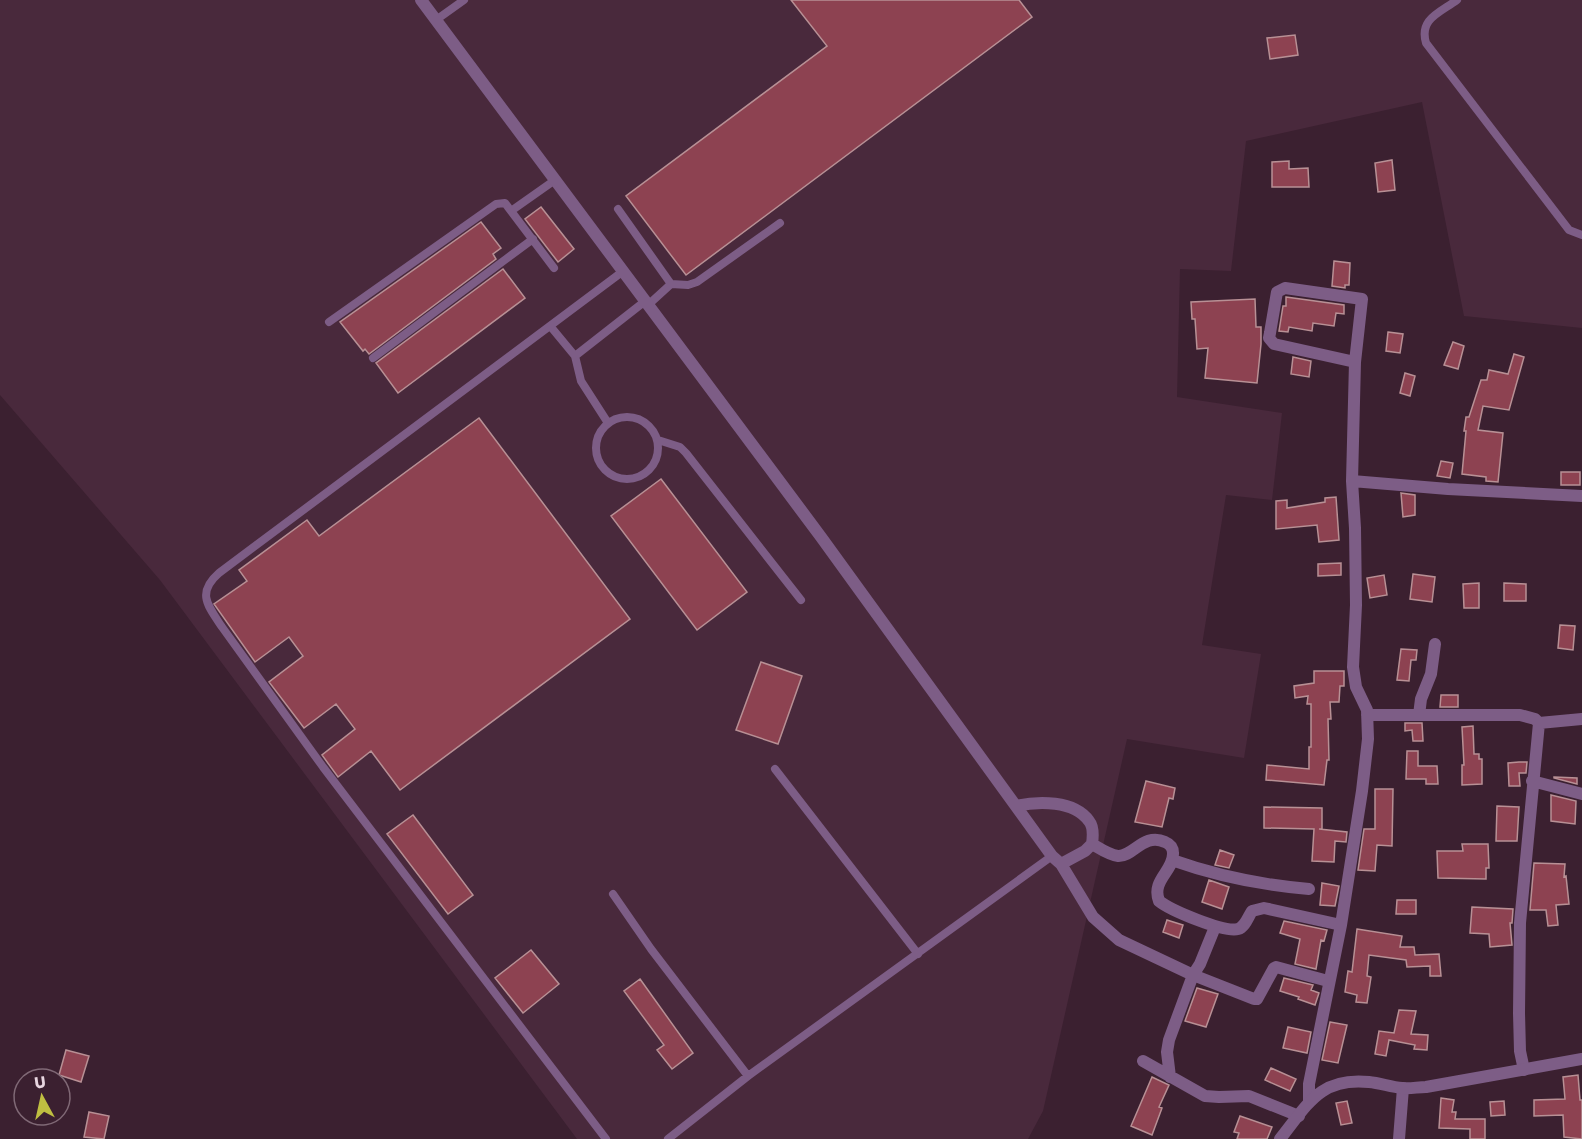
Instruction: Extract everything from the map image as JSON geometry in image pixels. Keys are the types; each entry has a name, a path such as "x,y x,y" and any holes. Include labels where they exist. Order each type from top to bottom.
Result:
{"street":[{"path":"421,0 821,537 1057,860 1093,917 1119,940 1193,975 1254,999 1257,999 1276,967 1328,981"},
{"path":"1309,1102 1309,1084 1341,925 1368,739 1367,710 1356,687 1353,668 1356,569 1352,481 1354,362 1362,299 1286,288 1277,292 1269,338 1274,344 1354,362"},
{"path":"1352,481 1582,496"},
{"path":"1419,715 1421,699 1431,674 1435,644"},
{"path":"1367,715 1520,715 1535,719 1539,723 1582,719"},
{"path":"1524,1070 1520,1051 1520,923 1539,723"},
{"path":"1532,781 1582,794"},
{"path":"1016,806 1045,802 1070,807 1090,821 1092,844 1085,851 1057,860"},
{"path":"1092,844 1119,856 1144,842 1164,841 1171,846 1173,851 1172,860 1159,882 1157,895 1159,901 1215,927 1236,930 1242,928 1252,911 1264,908 1341,925"},
{"path":"1172,860 1222,876 1275,886 1310,889"},
{"path":"1170,1077 1167,1052 1169,1040 1193,975 1215,927"},
{"path":"1280,1139 1309,1102 1328,1087 1349,1081 1371,1082 1403,1088 1425,1087 1582,1059"},
{"path":"1143,1061 1205,1096 1249,1096 1299,1116"},
{"path":"1399,1139 1403,1088"}],"lane":[{"path":"436,20 464,0"},
{"path":"1457,0 1426,24 1423,32 1426,43 1569,230 1582,235"},
{"path":"512,211 555,180"},
{"path":"329,322 496,204 505,203 554,268"},
{"path":"618,209 671,284"},
{"path":"575,356 671,284 688,285 697,282 780,223"},
{"path":"374,358 533,240"},
{"path":"606,1139 323,767 217,620 208,606 206,597 209,581 219,573 622,272"},
{"path":"551,327 575,356 581,381 608,423"},
{"path":"622,417 638,418 650,427 658,440 658,455 651,469 639,478 624,480 610,475 599,464 595,449 598,434 608,423 622,417"},
{"path":"658,440 680,447 686,453 801,600"},
{"path":"775,769 918,954"},
{"path":"668,1139 748,1076 918,954 1057,860"},
{"path":"613,894 651,949 748,1076"}],"shaded area":[{"path":"0,0 1582,0 1582,328 1464,316 1422,102 1246,141 1231,271 1180,269 1177,397 1282,413 1272,500 1226,495 1202,645 1261,654 1244,758 1127,739 1043,1111 1028,1139 577,1139 160,580 0,395"}],"building":[{"path":"791,0 1019,0 1032,17 686,275 626,196 827,46"},
{"path":"1295,35 1298,55 1270,59 1267,38"},
{"path":"1392,160 1395,190 1378,192 1375,163"},
{"path":"1289,161 1289,169 1308,168 1309,187 1272,187 1272,162"},
{"path":"541,207 574,249 558,262 525,219"},
{"path":"481,222 501,248 493,254 496,259 369,354 365,349 363,351 340,322"},
{"path":"1334,261 1350,263 1349,285 1345,285 1345,288 1332,286"},
{"path":"503,269 525,298 398,393 376,363"},
{"path":"1286,297 1344,305 1344,314 1336,313 1334,326 1313,323 1312,331 1289,327 1288,332 1279,331 1283,306 1286,306"},
{"path":"1255,299 1256,327 1261,327 1257,383 1205,378 1208,348 1197,349 1195,319 1192,319 1191,302"},
{"path":"1388,332 1403,334 1400,353 1386,351"},
{"path":"1453,342 1464,346 1458,369 1444,365"},
{"path":"1514,354 1524,357 1509,410 1483,406 1478,430 1503,433 1498,482 1486,481 1486,477 1462,474 1466,417 1469,417 1481,380 1487,380 1489,370 1508,374"},
{"path":"1293,357 1311,361 1309,377 1291,374"},
{"path":"1405,373 1415,376 1410,396 1400,393"},
{"path":"479,418 630,619 400,790 371,751 338,777 322,755 355,729 336,704 304,728 269,682 303,656 289,637 255,662 214,604 247,581 239,570 307,520 319,536"},
{"path":"1441,461 1453,463 1450,478 1437,476"},
{"path":"1561,472 1580,472 1580,485 1561,485"},
{"path":"661,479 747,592 697,630 611,516"},
{"path":"1401,493 1415,495 1415,515 1403,517"},
{"path":"1336,497 1339,540 1319,542 1317,525 1276,529 1276,501 1287,500 1287,508 1325,502 1325,498"},
{"path":"1341,563 1341,575 1318,576 1318,564"},
{"path":"1413,574 1435,577 1432,602 1410,599"},
{"path":"1384,575 1387,595 1370,598 1367,578"},
{"path":"1479,583 1479,608 1464,608 1463,584"},
{"path":"1504,583 1526,584 1526,601 1504,601"},
{"path":"1560,625 1575,626 1573,650 1558,648"},
{"path":"1401,649 1417,650 1416,660 1411,660 1409,681 1397,680"},
{"path":"761,662 802,676 778,744 736,730"},
{"path":"1314,671 1344,671 1344,686 1340,686 1339,702 1330,702 1329,760 1327,760 1324,785 1266,780 1267,765 1309,769 1311,704 1307,704 1308,696 1295,698 1294,686 1314,683"},
{"path":"1441,695 1458,695 1458,707 1440,707"},
{"path":"1405,723 1422,723 1423,741 1413,741 1412,730 1405,731"},
{"path":"1473,726 1474,754 1479,754 1479,759 1482,759 1482,784 1462,785 1462,765 1464,765 1462,727"},
{"path":"1407,751 1418,751 1418,766 1437,766 1438,784 1426,784 1426,779 1406,779"},
{"path":"1527,762 1526,773 1519,773 1520,786 1509,786 1508,763"},
{"path":"1554,778 1577,778 1577,784"},
{"path":"1146,781 1175,788 1173,799 1169,798 1162,827 1135,822"},
{"path":"1375,789 1393,789 1392,846 1377,845 1375,871 1358,870 1364,829 1375,829"},
{"path":"1551,795 1576,801 1575,824 1551,821"},
{"path":"1497,806 1519,807 1517,841 1496,841"},
{"path":"1264,807 1322,808 1322,829 1319,829 1347,832 1346,842 1335,841 1334,862 1312,861 1314,829 1264,828"},
{"path":"413,815 473,895 448,914 387,834"},
{"path":"1462,844 1488,844 1489,868 1486,868 1486,879 1438,878 1437,851 1463,851"},
{"path":"1220,850 1234,855 1229,868 1215,865"},
{"path":"1534,863 1565,864 1564,877 1566,876 1569,904 1556,905 1558,925 1548,926 1546,910 1530,910"},
{"path":"1209,880 1229,887 1222,909 1202,902"},
{"path":"1322,883 1339,886 1335,906 1320,905"},
{"path":"1397,900 1416,900 1416,914 1396,914"},
{"path":"1472,907 1513,909 1512,923 1510,923 1512,945 1490,947 1489,934 1470,933"},
{"path":"1167,920 1183,925 1179,938 1163,932"},
{"path":"1284,921 1327,930 1324,941 1321,940 1316,969 1295,964 1300,939 1280,933"},
{"path":"1357,929 1402,936 1400,947 1414,947 1415,955 1439,954 1441,976 1430,976 1430,966 1407,967 1406,960 1369,955 1367,976 1371,977 1367,1003 1356,1002 1357,995 1345,992 1348,971 1352,972"},
{"path":"531,950 559,984 523,1013 495,978"},
{"path":"1284,978 1313,985 1311,990 1319,993 1315,1005 1280,991"},
{"path":"640,979 693,1053 672,1069 657,1050 664,1045 624,991"},
{"path":"1197,988 1218,994 1206,1027 1185,1021"},
{"path":"1399,1010 1416,1011 1411,1034 1428,1035 1427,1050 1414,1049 1415,1045 1389,1040 1386,1056 1375,1054 1379,1031 1394,1033"},
{"path":"1330,1022 1347,1025 1338,1063 1322,1060"},
{"path":"1288,1027 1311,1032 1307,1053 1283,1048"},
{"path":"66,1050 89,1056 81,1082 72,1079 72,1067 61,1067"},
{"path":"1271,1068 1296,1079 1290,1091 1265,1080"},
{"path":"1578,1075 1580,1100 1582,1100 1582,1139 1564,1137 1563,1115 1534,1116 1534,1100 1565,1099 1563,1077"},
{"path":"1152,1077 1169,1085 1159,1107 1162,1108 1152,1135 1131,1126"},
{"path":"1441,1098 1454,1100 1452,1112 1456,1112 1455,1119 1485,1119 1485,1139 1470,1139 1470,1129 1439,1128"},
{"path":"1347,1101 1352,1123 1341,1125 1336,1103"},
{"path":"1504,1101 1505,1115 1491,1116 1490,1102"},
{"path":"89,1112 109,1116 104,1139 84,1137"},
{"path":"1240,1116 1272,1127 1267,1139 1237,1139 1239,1133 1234,1132"}]}
